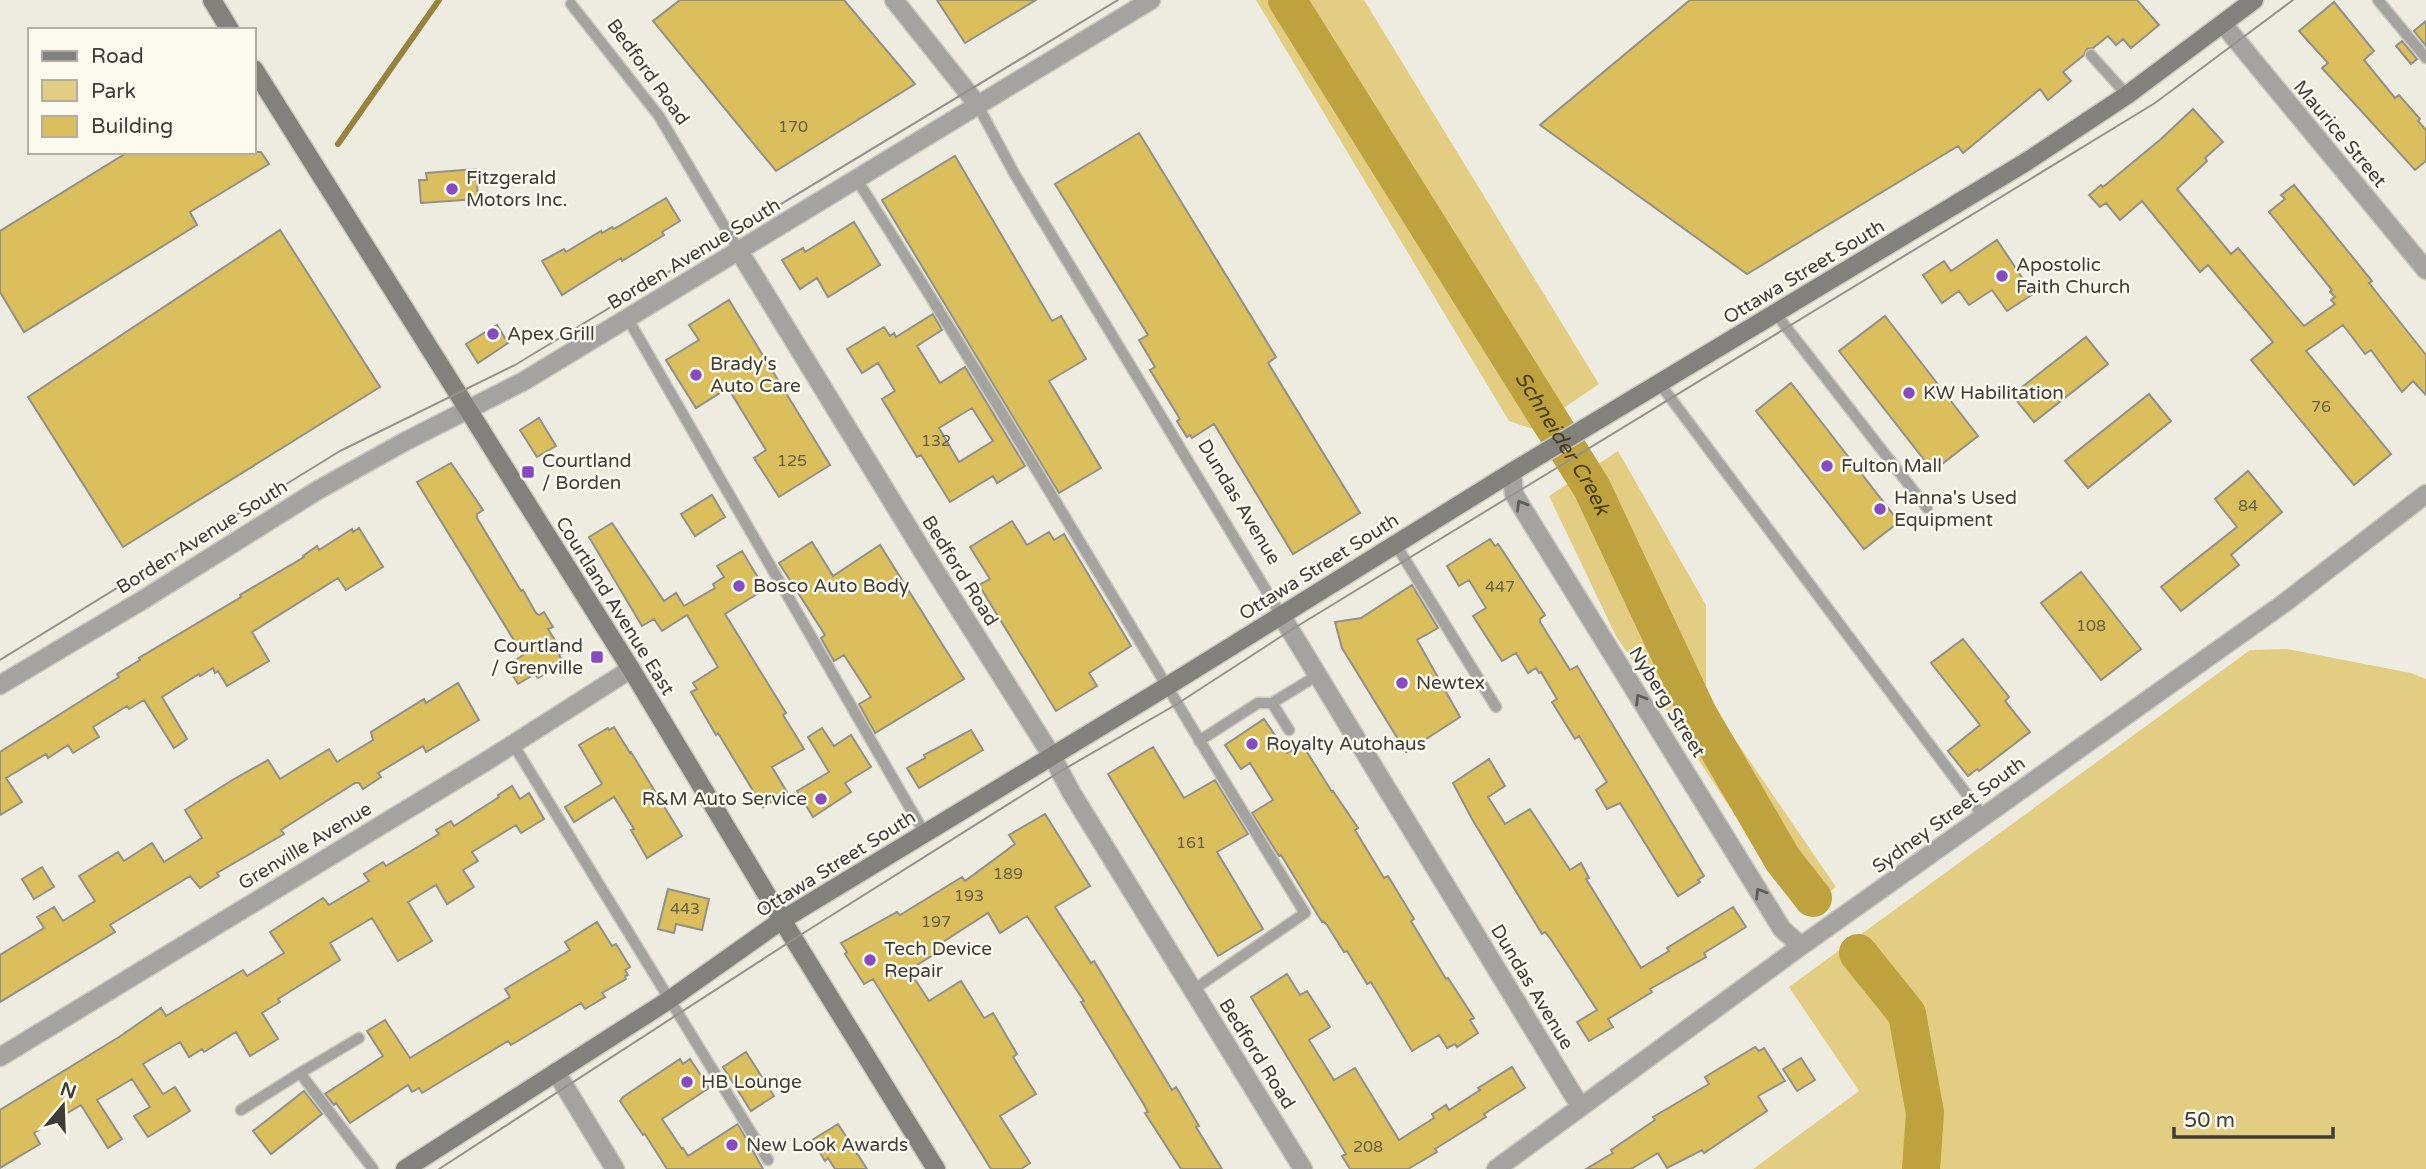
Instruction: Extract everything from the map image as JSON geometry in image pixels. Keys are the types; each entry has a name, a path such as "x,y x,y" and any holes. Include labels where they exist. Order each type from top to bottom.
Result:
{"main road":[{"path":"212,0 229,28"},
{"name":"Ottawa Street South","path":"405,1169 669,1000 782,920 1166,687 1512,472 2026,162 2127,95 2254,0"},
{"name":"Courtland Avenue East","path":"256,72 631,669 936,1169"}],"street":[{"name":"Dundas Avenue","path":"894,0 977,104"},
{"name":"Borden Avenue South","path":"0,685 318,490 406,441 524,381 1151,0"},
{"name":"Maurice Street","path":"2223,24 2426,271"},
{"name":"Bedford Road","path":"739,251 918,544 1052,756 1071,792 1303,1169"},
{"name":"Nyberg Street","path":"1512,472 1514,494 1782,929 1801,946"},
{"name":"Sydney Street South","path":"1496,1169 1801,946 2283,604 2426,494"},
{"name":"Dundas Avenue","path":"1282,615 1580,1106"},
{"name":"Grenville Avenue","path":"0,1057 631,669"},
{"path":"556,1072 615,1169"}],"lane":[{"path":"2378,0 2426,58"},
{"name":"Bedford Road","path":"571,4 659,116 739,251"},
{"path":"2091,55 2127,95"},
{"name":"Dundas Avenue","path":"977,104 1014,173 1282,615"},
{"path":"856,180 936,304 1305,913 1193,990"},
{"path":"1776,314 1927,508"},
{"path":"628,319 925,834"},
{"path":"1660,384 1983,816"},
{"path":"1396,545 1496,707"},
{"path":"1199,741 1258,703 1272,703 1318,675"},
{"path":"1272,703 1289,730"},
{"path":"513,744 768,1160"},
{"path":"242,1110 359,1038"},
{"path":"300,1073 373,1169"}],"green space":[{"path":"1256,0 1364,0 1599,384 1533,429 1509,421"},
{"path":"1618,451 1706,605 1706,697 1836,887 1801,914 1616,636 1549,496"},
{"path":"2287,649 2411,673 2426,679 2426,1169 1753,1169 1859,1091 1789,987 2250,650"}],"building":[{"path":"680,0 844,0 915,84 776,171 653,21"},
{"path":"937,0 1036,0 965,43"},
{"path":"1690,0 2137,0 2159,25 2131,48 2123,39 2116,45 2108,36 2093,48 2087,49 2084,55 2063,72 2071,81 2048,100 2040,89 1963,153 1958,146 1747,274 1540,125"},
{"path":"2334,2 2374,51 2364,60 2395,98 2399,95 2426,130 2426,161 2415,170 2322,68 2328,63 2299,31"},
{"path":"2426,21 2426,46 2414,31"},
{"path":"2402,41 2417,59 2411,64 2396,46"},
{"path":"2193,109 2223,142 2177,189 2231,254 2238,248 2304,326 2335,304 2331,300 2335,297 2330,292 2332,290 2269,212 2285,199 2281,195 2294,185 2372,281 2369,283 2426,355 2426,395 2413,381 2402,392 2371,350 2365,354 2343,325 2306,351 2391,454 2354,485 2251,360 2273,342 2208,265 2200,272 2142,201 2120,220 2106,203 2100,207 2089,195 2101,185 2103,187"},
{"path":"1139,133 1276,357 1268,363 1360,513 1293,554 1214,424 1192,438 1190,435 1187,437 1177,421 1180,419 1150,370 1155,367 1139,340 1148,335 1055,184"},
{"path":"261,152 269,164 190,212 197,225 24,332 0,292 0,231 125,154"},
{"path":"955,156 1052,321 1061,316 1086,359 1049,381 1101,468 1059,493 882,200"},
{"path":"476,169 478,199 421,203 419,180 427,180 426,173"},
{"path":"666,198 680,221 662,232 664,235 562,295 542,261 564,249 566,252 601,231 602,233 612,227 614,229"},
{"path":"854,222 880,265 828,297 817,278 800,289 782,260 803,248 805,252"},
{"path":"280,230 380,387 123,547 28,397"},
{"path":"1997,240 2033,294 2007,311 1992,290 1969,305 1959,291 1942,303 1923,275 1944,261 1951,271"},
{"path":"729,300 830,465 779,497 754,458 766,450 728,388 696,408 666,360 699,340 689,325"},
{"path":"933,314 942,330 917,346 940,383 965,367 1025,466 997,483 993,476 950,502 921,455 917,457 882,399 895,391 878,363 862,373 847,349 884,327 890,336 894,333 896,337","holes":["972,408 993,441 959,462 939,428"]},
{"name":"KW Habilitation","path":"1885,316 1978,436 1933,471 1839,351"},
{"name":"Apex Grill","path":"497,325 508,343 478,363 466,344"},
{"path":"2086,337 2108,364 2034,422 2012,395"},
{"name":"Fulton Mall","path":"1791,383 1899,522 1864,549 1756,411"},
{"path":"2149,394 2171,421 2088,488 2065,461"},
{"path":"539,418 556,446 537,457 520,430"},
{"path":"451,463 483,510 477,514 477,518 521,591 523,590 536,613 539,615 544,612 553,627 548,629 563,653 559,655 563,663 538,678 535,674 518,684 507,666 523,655 417,482"},
{"path":"2248,471 2282,512 2231,555 2239,565 2181,611 2161,587 2237,527 2215,499"},
{"path":"712,495 725,517 695,536 681,514"},
{"path":"1012,521 1027,545 1049,532 1054,540 1064,534 1131,646 1089,673 1097,686 1056,711 979,585 990,579 970,547"},
{"path":"612,523 664,601 676,593 684,606 715,588 713,584 724,577 717,566 742,551 765,589 725,614 786,713 783,715 804,749 772,767 787,792 763,807 691,692 697,689 693,683 718,667 687,615 662,631 654,619 642,626 589,537"},
{"path":"359,528 383,567 346,590 338,578 252,632 269,661 227,686 218,671 215,673 213,668 162,697 187,739 174,748 144,700 129,709 127,706 93,727 99,737 73,753 68,745 48,758 46,754 6,778 22,802 0,815 0,752 119,677 117,674 140,660 139,658 241,597 240,595 304,557 317,546 319,550 352,529 353,532"},
{"path":"1490,539 1495,546 1498,544 1545,615 1540,622 1570,670 1577,666 1704,876 1698,880 1700,882 1678,896 1620,803 1607,809 1596,790 1607,782 1579,736 1575,739 1552,702 1557,699 1541,672 1536,668 1528,673 1516,653 1502,661 1473,616 1486,608 1469,580 1459,586 1447,566"},
{"path":"812,542 833,576 880,545 964,679 875,733 859,704 871,697 844,655 834,661 821,638 825,635 779,563"},
{"path":"2081,572 2141,649 2101,680 2041,603"},
{"name":"Newtex","path":"1412,585 1438,628 1417,640 1460,717 1406,752 1342,648 1335,622 1361,618"},
{"path":"1963,639 2009,697 2005,701 2030,732 1979,771 1977,769 1968,776 1948,751 1980,725 1931,663"},
{"path":"458,683 479,720 426,752 423,746 378,773 381,777 363,789 359,783 355,783 281,830 284,834 217,873 219,876 200,888 190,876 110,925 115,932 0,1002 0,955 44,928 37,917 54,907 63,921 95,901 79,876 118,852 124,861 152,843 164,862 202,838 185,810 234,779 268,760 280,779 329,749 337,762 373,740 371,732 424,699 426,703"},
{"path":"1264,719 1287,753 1302,744 1358,828 1355,830 1384,878 1388,876 1446,979 1448,978 1474,1018 1470,1020 1478,1033 1457,1047 1455,1044 1447,1048 1439,1035 1412,1051 1371,982 1367,984 1347,951 1344,952 1327,925 1322,922 1252,813 1273,800 1250,763 1241,769 1225,745"},
{"path":"614,727 682,836 647,858 631,830 634,829 614,797 574,822 565,807 602,784 579,745"},
{"path":"822,728 834,746 851,735 871,767 845,783 851,792 813,817 797,791 829,772 808,737"},
{"path":"971,730 983,750 919,788 907,768 925,758 924,755"},
{"path":"1153,747 1184,798 1215,780 1248,834 1217,852 1263,929 1218,956 1108,774"},
{"path":"1489,759 1505,786 1488,797 1505,824 1530,809 1570,870 1581,863 1589,878 1586,879 1641,968 1669,951 1667,948 1733,907 1746,927 1704,953 1706,957 1650,989 1652,992 1608,1019 1613,1027 1589,1041 1577,1022 1597,1010 1550,938 1545,932 1542,934 1453,783"},
{"path":"512,786 520,799 529,793 544,819 521,833 516,825 472,852 478,861 463,870 474,887 447,904 436,885 408,902 432,941 398,961 372,918 330,943 340,960 278,999 280,1002 262,1013 278,1039 250,1056 236,1032 204,1052 202,1049 189,1057 180,1042 143,1064 163,1094 175,1087 190,1111 148,1137 134,1116 150,1107 132,1079 97,1100 122,1139 108,1148 81,1105 34,1133 40,1144 0,1168 0,1110 161,1008 166,1016 243,970 247,976 284,953 270,932 323,898 329,905 369,881 364,874 383,862 386,866 439,834 436,830 451,821 454,826"},
{"path":"1045,814 1090,886 1055,907 1091,963 1094,961 1172,1090 1176,1087 1199,1126 1196,1127 1222,1169 1181,1169 1145,1113 1148,1112 1143,1103 1081,1002 1084,1001 1027,916 1000,933 988,913 943,942 946,947 909,970 929,1001 961,981 984,1018 993,1013 1017,1054 1013,1057 1036,1094 1000,1116 1030,1163 1021,1169 991,1169 873,979 864,984 845,954 847,952 841,943 897,912 900,915 962,877 965,881 1015,844 1009,835"},
{"path":"42,867 54,887 34,899 22,879"},
{"path":"668,889 709,899 702,930 676,924 674,933 658,929"},
{"path":"597,922 612,946 616,944 630,967 625,970 628,975 625,976 626,979 602,993 605,997 585,1009 581,1003 511,1045 508,1041 422,1093 419,1088 412,1092 408,1085 350,1123 336,1103 334,1105 325,1094 383,1056 367,1031 385,1020 410,1058 510,997 505,989 570,950 565,942"},
{"path":"1287,974 1300,995 1307,991 1330,1027 1309,1040 1334,1080 1355,1068 1399,1140 1434,1118 1432,1114 1446,1105 1449,1110 1512,1067 1525,1088 1484,1114 1486,1117 1435,1149 1437,1152 1408,1169 1350,1169 1342,1156 1346,1154 1251,997"},
{"path":"1755,1047 1759,1051 1764,1048 1785,1081 1758,1096 1767,1111 1704,1153 1702,1150 1667,1168 1658,1153 1631,1169 1586,1169 1613,1153 1611,1150 1655,1120 1653,1117 1709,1084 1705,1077"},
{"path":"746,1052 774,1096 751,1111 723,1067"},
{"path":"1801,1058 1815,1080 1797,1091 1783,1069"},
{"path":"680,1059 683,1064 690,1059 709,1088 662,1119 682,1149 688,1156 738,1124 763,1169 667,1169 620,1101"},
{"path":"304,1091 322,1114 271,1154 253,1131"},
{"path":"838,1124 867,1169 835,1169 828,1158 825,1161 812,1140"}],"waterway":[{"path":"338,144 439,0"},
{"name":"Schneider Creek","path":"1287,0 1592,488 1698,714 1783,860 1813,898"},
{"name":"Schneider Creek","path":"1858,953 1907,1014 1925,1113 1921,1169"}],"tram line":[{"path":"0,660 340,451 515,365 1118,0"},
{"path":"439,1169 794,939 1061,771 1177,704 1291,630 2155,103 2293,0"}],"place":[{"name":"Fitzgerald Motors Inc.","path":"452,189"},
{"name":"Apostolic Faith Church","path":"2002,276"},
{"name":"Apex Grill","path":"493,334"},
{"name":"Brady's Auto Care","path":"696,375"},
{"name":"KW Habilitation","path":"1909,393"},
{"name":"Fulton Mall","path":"1827,466"},
{"name":"Courtland / Borden","path":"528,472"},
{"name":"Hanna's Used Equipment","path":"1880,509"},
{"name":"Bosco Auto Body","path":"739,586"},
{"name":"Courtland / Grenville","path":"597,657"},
{"name":"Newtex","path":"1402,683"},
{"name":"Royalty Autohaus","path":"1252,744"},
{"name":"R&M Auto Service","path":"821,799"},
{"name":"Tech Device Repair","path":"870,960"},
{"name":"HB Lounge","path":"687,1082"},
{"name":"New Look Awards","path":"732,1145"}]}
